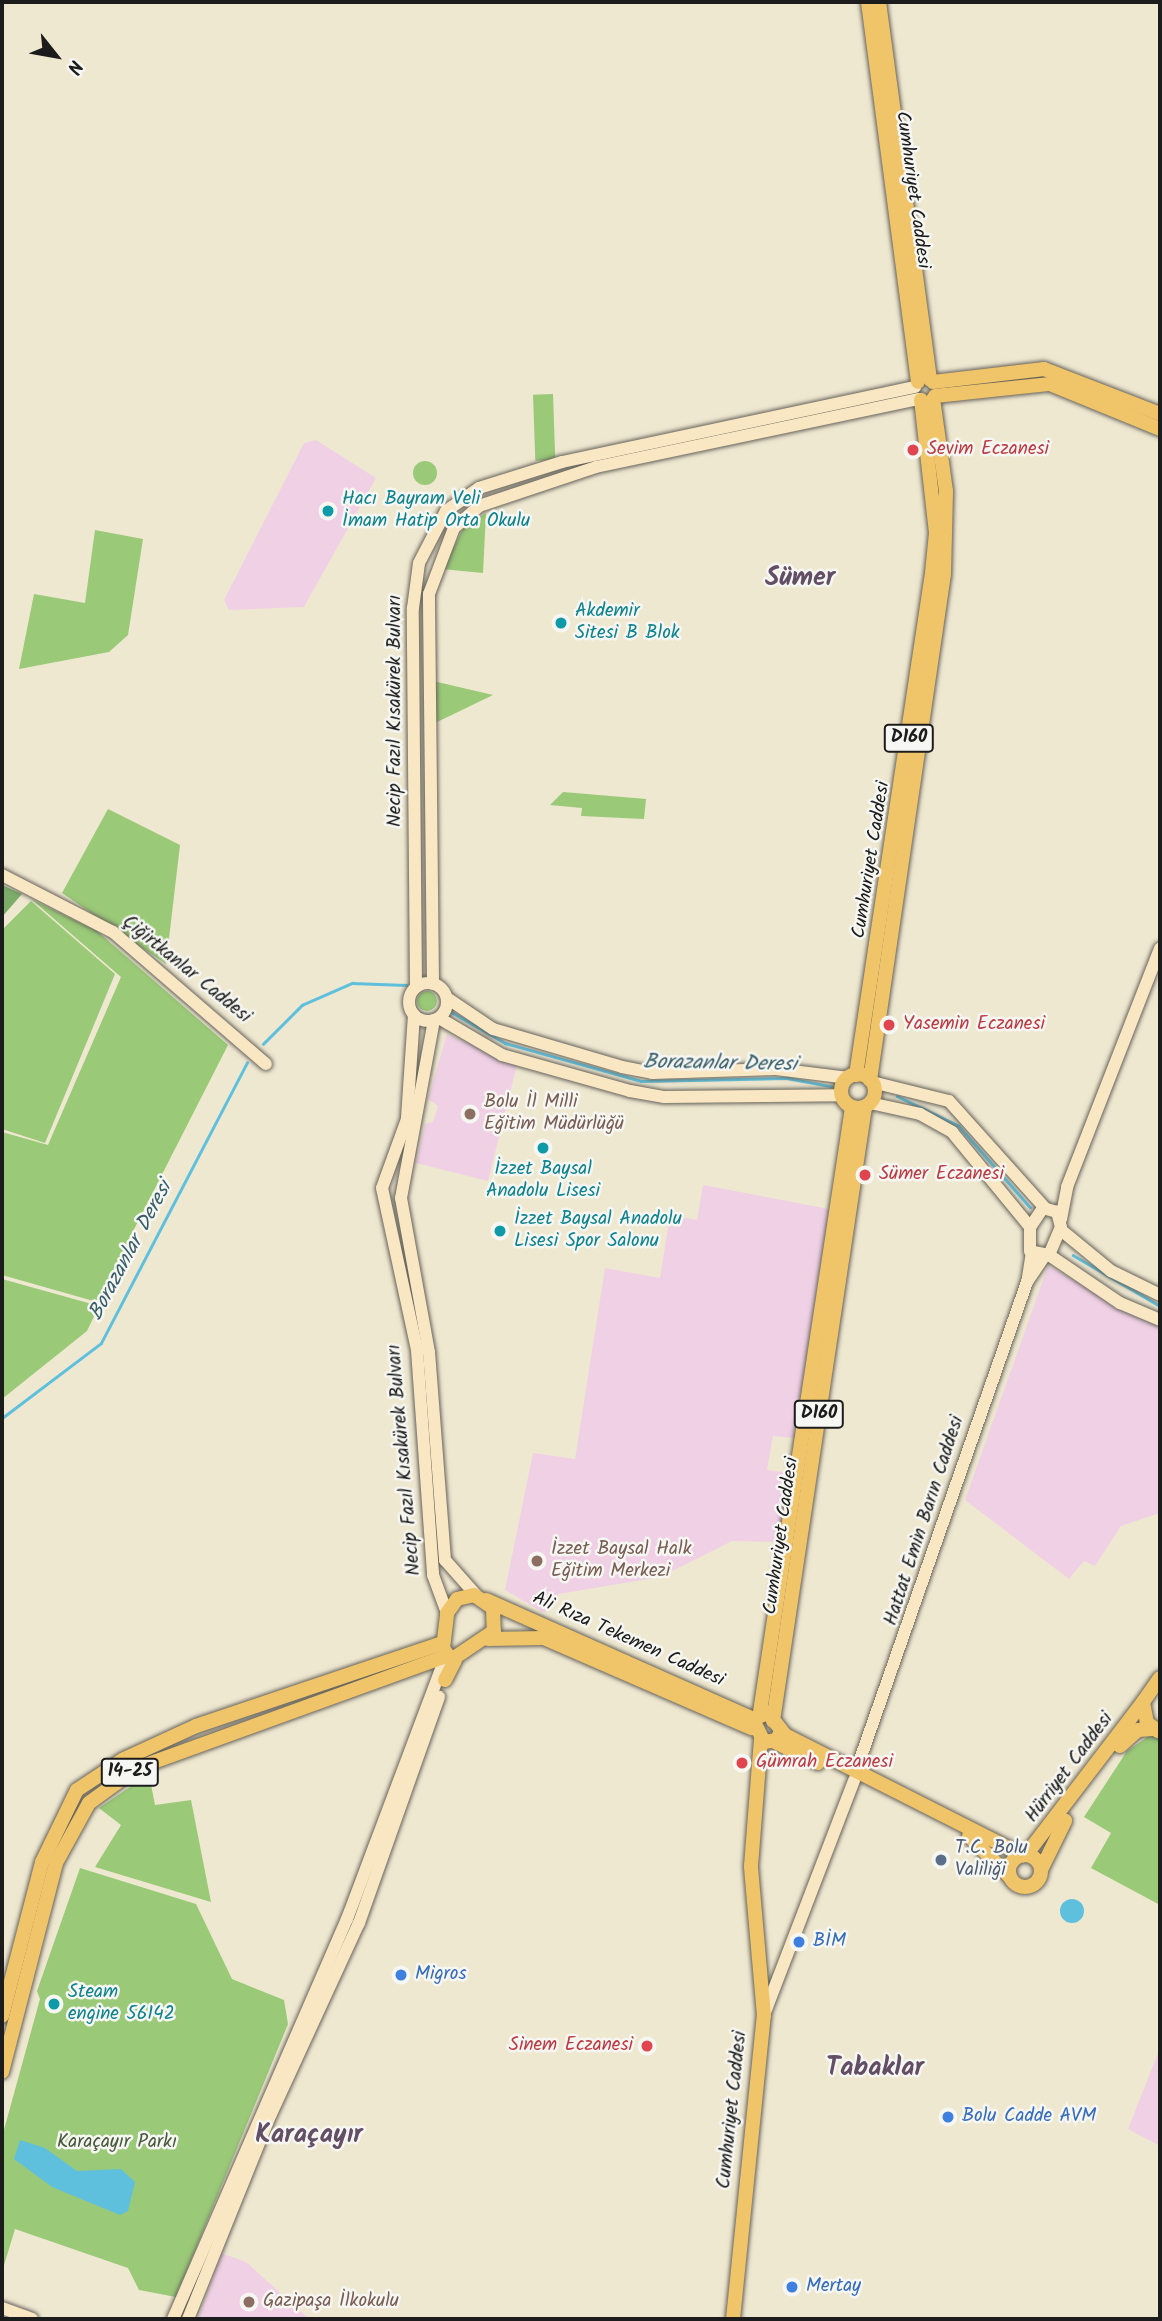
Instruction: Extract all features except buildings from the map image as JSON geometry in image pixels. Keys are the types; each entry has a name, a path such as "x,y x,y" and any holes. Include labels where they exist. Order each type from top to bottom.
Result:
{"main road":[{"name":"Cumhuriyet Caddesi","path":"862,1079 900,883 948,534 868,2"},
{"name":"Cumhuriyet Caddesi","path":"862,1079 936,533 926,391 879,2"},
{"name":"Necip Fazıl Kısakürek Bulvarı","path":"416,987 413,608 419,563 446,511 479,488 562,461 1044,369 1160,414"},
{"name":"Necip Fazıl Kısakürek Bulvarı","path":"433,984 429,594 454,528 479,506 587,469 926,391 1049,384 1160,429"},
{"name":"Çiğirtkanlar Caddesi","path":"2,875 113,932 266,1064"},
{"path":"1042,1255 1061,1225 1067,1187 1160,949"},
{"path":"1160,1295 1111,1271 1061,1225 949,1101 862,1079 776,1069 652,1073 622,1067 493,1029 447,998 433,984 416,987 409,1002 414,1015 437,1019 493,1052 629,1091 664,1097 857,1103 920,1114 952,1132 1030,1227 1042,1255 1120,1303 1160,1320"},
{"path":"437,1019 447,998"},
{"name":"Necip Fazıl Kısakürek Bulvarı","path":"414,1015 407,1119 383,1188 417,1350 431,1561 447,1613"},
{"name":"Necip Fazıl Kısakürek Bulvarı","path":"437,1019 401,1198 429,1352 445,1560 481,1598"},
{"path":"857,1103 862,1079"},
{"path":"857,1103 862,1079"},
{"name":"Cumhuriyet Caddesi","path":"733,2319 764,2016 751,1866 766,1728 837,1197 857,1103"},
{"name":"Cumhuriyet Caddesi","path":"766,1728 857,1103"},
{"path":"1030,1227 1067,1187"},
{"name":"Hattat Emin Barın Caddesi","path":"764,2016 855,1775 1027,1282 1042,1255"},
{"path":"188,2319 271,2113 359,1923 445,1680 448,1653 447,1613 457,1599 481,1598 496,1615 488,1639"},
{"name":"Ali Rıza Tekemen Caddesi","path":"481,1598 766,1728 982,1843 1009,1876"},
{"name":"Ali Rıza Tekemen Caddesi","path":"488,1639 544,1638 766,1728"},
{"name":"14-25","path":"2,2072 57,1863 89,1803 136,1768 488,1639"},
{"path":"173,2319 347,1919 448,1653"},
{"name":"14-25","path":"2,2016 42,1862 77,1790 124,1759 196,1726 379,1665 448,1653"},
{"name":"Hürriyet Caddesi","path":"1009,1876 1011,1862 1024,1855 1158,1685"},
{"name":"Hürriyet Caddesi","path":"1041,1870 1060,1829 1125,1740 1158,1731 1143,1702"},
{"name":"Ali Rıza Tekemen Caddesi","path":"855,1775 1024,1855 1041,1870"},
{"path":"1009,1876 1028,1887 1041,1870"},
{"path":"2,2308 32,2319"}],"shaded area":[{"path":"316,440 376,478 304,607 229,610 224,600 304,443"},
{"name":"Bolu İl Milli Eğitim Müdürlüğü","path":"447,1034 517,1065 488,1181 416,1163 425,1124 433,1122 438,1106 428,1099"},
{"path":"703,1185 829,1209 795,1438 773,1436 767,1470 790,1473 780,1542 732,1541 660,1577 559,1594 544,1613 505,1590 533,1453 575,1459 605,1268 660,1278 670,1215 697,1220"},
{"path":"1048,1266 1160,1326 1160,1513 1121,1526 1095,1566 1084,1561 1069,1579 965,1500"},
{"path":"1160,2048 1160,2146 1128,2129"},
{"name":"Gazipaşa İlkokulu","path":"221,2253 246,2262 309,2319 198,2319"}],"green space":[{"path":"553,394 555,460 535,461 533,395"},
{"path":"425,461 434,464 437,473 434,482 425,485 416,482 413,473 416,464"},
{"path":"486,513 483,573 442,569 464,527"},
{"path":"95,530 143,539 128,635 109,652 19,669 34,594 85,603"},
{"path":"433,681 493,695 433,724"},
{"path":"563,792 646,799 644,819 581,816 582,808 550,805"},
{"path":"108,809 180,845 166,964 62,893"},
{"path":"2,885 22,894 2,917"},
{"path":"31,899 97,931 228,1045 97,1302 2,1275 2,1132 48,1145 121,977"},
{"path":"31,901 115,974 45,1143 2,1129 2,930"},
{"path":"423,991 431,991 437,1001 431,1011 423,1011 417,1005 417,997"},
{"path":"2,1279 99,1306 87,1331 2,1399"},
{"path":"1152,1734 1160,1736 1160,1905 1091,1868 1111,1833 1084,1817 1127,1751"},
{"path":"149,1774 155,1805 191,1800 211,1902 95,1867 121,1825 99,1808"},
{"name":"Karaçayır Parkı","path":"80,1868 196,1904 232,1979 284,2000 288,2024 176,2297 139,2290 128,2268 15,2229 2,2272 2,2137 40,1999 37,1991"}],"water":[{"path":"1072,1899 1083,1906 1084,1911 1077,1922 1072,1923 1061,1916 1060,1911 1067,1900"},
{"path":"20,2140 45,2148 77,2171 121,2169 135,2182 128,2211 120,2215 52,2187 14,2159"}],"waterway":[{"name":"Borazanlar Deresi","path":"263,1044 302,1005 352,983 406,985"},
{"name":"Borazanlar Deresi","path":"448,1010 505,1043 641,1081 787,1078 835,1087"},
{"name":"Borazanlar Deresi","path":"2,1418 101,1343 247,1063"},
{"name":"Borazanlar Deresi","path":"897,1096 959,1126 1030,1207"},
{"name":"Borazanlar Deresi","path":"1073,1255 1160,1306"}],"place":[{"name":"Sevim Eczanesi","path":"913,450"},
{"name":"Hacı Bayram Veli İmam Hatip Orta Okulu","path":"328,511"},
{"name":"Akdemir Sitesi B Blok","path":"561,623"},
{"name":"Yasemin Eczanesi","path":"889,1025"},
{"name":"Bolu İl Milli Eğitim Müdürlüğü","path":"470,1114"},
{"name":"İzzet Baysal Anadolu Lisesi","path":"543,1148"},
{"name":"Sümer Eczanesi","path":"865,1175"},
{"name":"İzzet Baysal Anadolu Lisesi Spor Salonu","path":"500,1231"},
{"name":"İzzet Baysal Halk Eğitim Merkezi","path":"537,1561"},
{"name":"Gümrah Eczanesi","path":"742,1763"},
{"name":"T.C. Bolu Valiliği","path":"941,1860"},
{"name":"BİM","path":"799,1942"},
{"name":"Migros","path":"401,1975"},
{"name":"Steam engine 56142","path":"54,2004"},
{"name":"Sinem Eczanesi","path":"647,2046"},
{"name":"Bolu Cadde AVM","path":"948,2117"},
{"name":"Mertay","path":"792,2287"},
{"name":"Gazipaşa İlkokulu","path":"249,2302"}],"district":[{"name":"Sümer","path":"800,579"},
{"name":"Tabaklar","path":"875,2069"},
{"name":"Karaçayır","path":"309,2136"}]}
